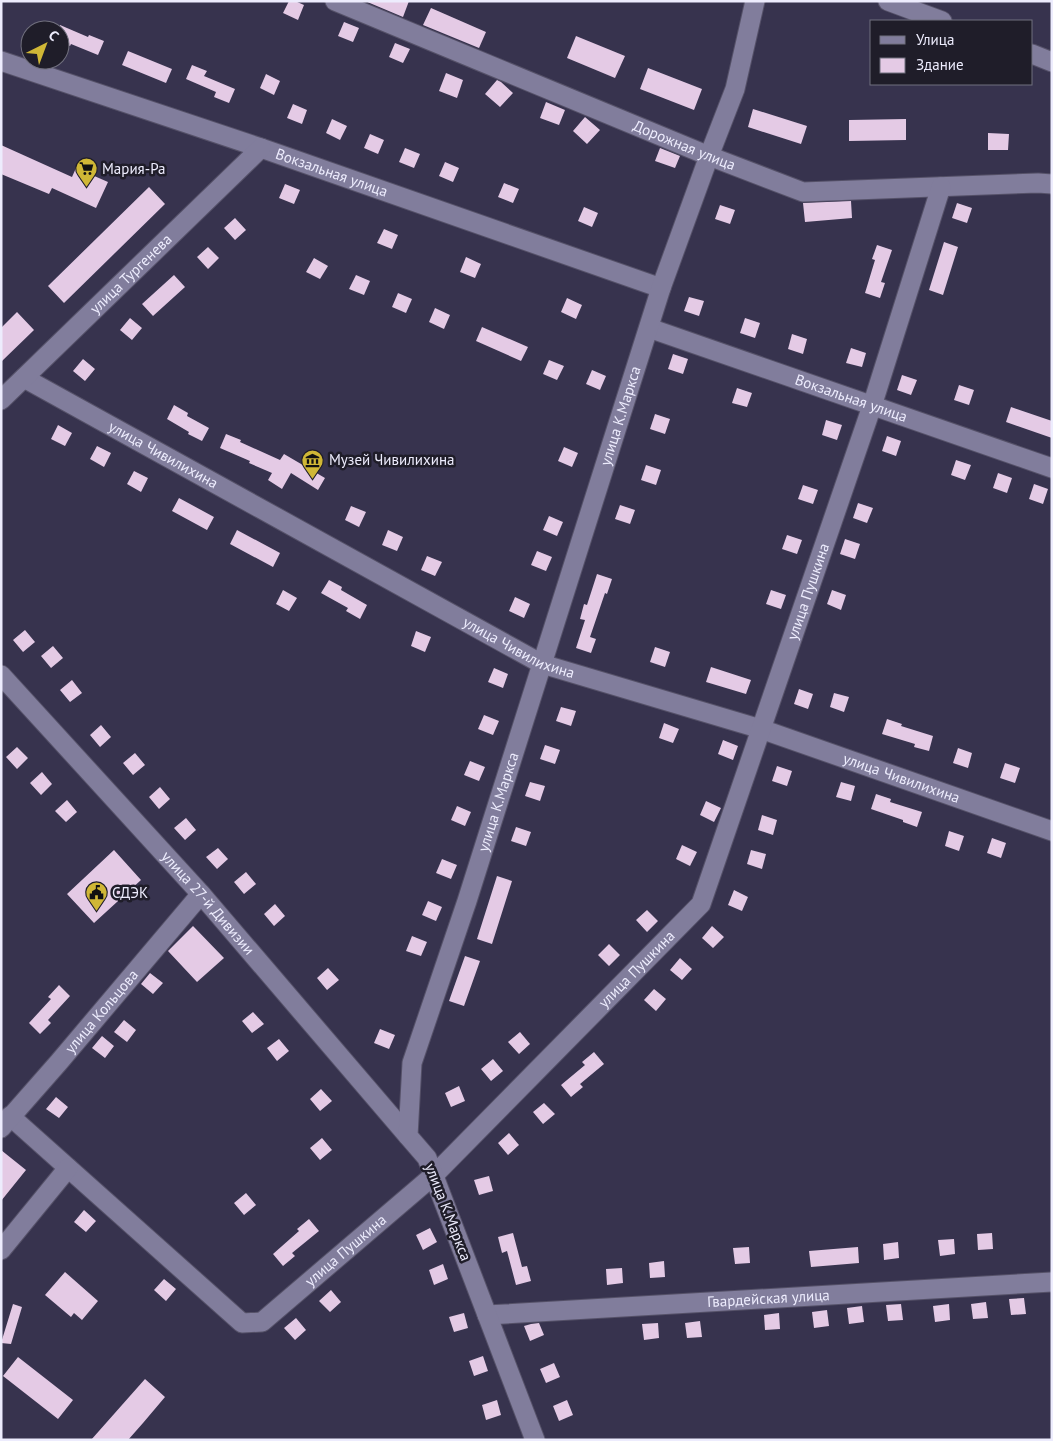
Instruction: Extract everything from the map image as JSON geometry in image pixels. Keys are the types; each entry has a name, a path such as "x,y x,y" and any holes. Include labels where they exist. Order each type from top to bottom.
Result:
{"street":[{"name":"Дорожная улица","path":"335,1 709,156 803,192 1052,184"},
{"name":"улица К.Маркса","path":"536,1440 427,1158 408,1136 412,1063 466,901 661,288 735,89 755,1"},
{"path":"888,1 939,20"},
{"path":"1033,54 1052,62"},
{"name":"Вокзальная улица","path":"1,61 261,148 661,288"},
{"name":"улица Тургенева","path":"1,400 261,148"},
{"name":"улица Пушкина","path":"6,1122 68,1168 242,1323 262,1322 434,1175 701,904 872,406 941,187"},
{"name":"Вокзальная улица","path":"649,328 1052,468"},
{"name":"улица Чивилихина","path":"24,378 542,664 761,729 1052,831"},
{"name":"улица 27-й Дивизии","path":"1,675 201,894 408,1136"},
{"name":"улица Кольцова","path":"6,1122 201,894"},
{"path":"1,1250 68,1168"},
{"name":"Гвардейская улица","path":"487,1315 1052,1282"}],"building":[{"path":"289,1 295,1 304,5 298,20 283,13"},
{"path":"365,1 409,1 403,17"},
{"path":"431,8 486,32 479,48 423,25"},
{"path":"344,22 359,28 353,42 338,36"},
{"path":"70,29 104,41 98,55 71,44 70,46"},
{"path":"576,36 625,56 615,78 567,58"},
{"path":"395,43 410,49 403,63 389,57"},
{"path":"128,51 172,69 166,83 122,65"},
{"path":"192,65 207,71 204,76 235,89 229,103 214,97 216,92 186,79"},
{"path":"648,68 702,89 694,110 640,89"},
{"path":"446,73 463,80 457,98 439,91"},
{"path":"266,74 280,81 274,95 260,88"},
{"path":"497,80 513,93 500,107 485,94"},
{"path":"546,102 565,110 559,125 540,118"},
{"path":"293,104 307,110 302,124 287,118"},
{"path":"753,109 807,126 801,144 748,127"},
{"path":"585,117 600,130 587,144 573,131"},
{"path":"332,119 347,126 340,140 326,133"},
{"path":"906,119 906,140 849,141 849,120"},
{"path":"988,133 1009,134 1008,150 988,150"},
{"path":"370,134 384,140 378,154 364,148"},
{"path":"1,145 72,177 76,168 108,182 96,208 52,188 49,194 1,174"},
{"path":"405,148 420,154 414,168 399,162"},
{"path":"660,148 680,156 675,168 655,161"},
{"path":"445,162 459,168 453,182 439,176"},
{"path":"504,183 519,189 513,203 498,197"},
{"path":"285,184 300,190 294,204 279,198"},
{"path":"149,187 165,204 64,303 48,286"},
{"path":"851,201 852,218 805,222 803,203"},
{"path":"957,203 972,208 967,223 952,218"},
{"path":"720,205 735,210 730,224 715,219"},
{"path":"584,207 598,213 592,227 578,221"},
{"path":"235,218 246,230 235,240 224,228"},
{"path":"384,229 398,235 392,249 377,243"},
{"path":"944,242 958,247 943,295 929,290"},
{"path":"877,245 892,250 881,282 885,283 880,298 865,293 875,260 872,259"},
{"path":"208,247 219,258 208,269 197,257"},
{"path":"466,257 481,264 475,278 460,272"},
{"path":"314,258 328,266 320,279 306,272"},
{"path":"174,275 185,287 153,316 142,304"},
{"path":"356,275 370,281 364,295 349,289"},
{"path":"398,293 412,299 406,313 392,307"},
{"path":"689,297 704,301 699,316 684,311"},
{"path":"567,298 582,305 576,319 561,312"},
{"path":"435,308 450,315 444,329 429,322"},
{"path":"17,312 34,330 1,362 1,328"},
{"path":"130,318 142,328 132,340 120,330"},
{"path":"745,318 760,323 755,338 740,333"},
{"path":"482,327 528,347 521,361 476,341"},
{"path":"792,334 807,339 803,354 788,349"},
{"path":"851,348 866,353 862,367 846,363"},
{"path":"673,354 688,359 683,374 668,369"},
{"path":"83,359 95,369 85,381 73,371"},
{"path":"549,360 564,366 557,380 543,374"},
{"path":"592,370 606,376 600,390 586,384"},
{"path":"902,375 917,380 911,395 897,390"},
{"path":"959,385 974,390 969,405 954,400"},
{"path":"737,388 752,393 747,407 732,403"},
{"path":"174,405 188,413 187,416 209,428 202,441 188,434 189,432 167,419"},
{"path":"1011,407 1052,421 1052,438 1006,422"},
{"path":"655,414 670,419 665,434 650,429"},
{"path":"826,420 842,425 837,440 822,435"},
{"path":"58,425 72,433 65,446 51,439"},
{"path":"226,434 280,460 284,454 325,478 318,490 291,473 282,489 268,480 272,473 220,448"},
{"path":"887,436 901,441 896,456 882,451"},
{"path":"97,446 111,453 104,467 90,459"},
{"path":"564,447 578,453 572,467 558,461"},
{"path":"956,460 971,465 965,480 951,475"},
{"path":"646,465 661,470 656,485 641,480"},
{"path":"134,471 148,478 141,492 127,484"},
{"path":"998,473 1012,478 1007,493 993,488"},
{"path":"1034,484 1048,489 1043,504 1029,499"},
{"path":"803,485 818,490 813,504 798,499"},
{"path":"179,498 214,517 207,530 172,511"},
{"path":"858,503 873,508 867,523 853,518"},
{"path":"620,505 635,510 630,524 615,519"},
{"path":"351,506 366,512 359,527 345,520"},
{"path":"549,516 563,522 557,536 543,530"},
{"path":"237,530 280,553 273,567 230,544"},
{"path":"388,530 403,537 397,551 382,545"},
{"path":"787,535 802,540 797,554 782,549"},
{"path":"845,539 860,544 855,559 840,554"},
{"path":"537,551 552,557 546,571 531,565"},
{"path":"427,556 442,562 435,576 421,570"},
{"path":"597,574 612,579 607,594 605,593 590,637 596,639 591,653 576,648 585,620 580,619 584,604 587,605"},
{"path":"329,580 342,587 341,590 367,605 360,619 346,611 348,608 321,593"},
{"path":"283,590 297,598 289,611 276,604"},
{"path":"771,590 786,595 781,609 766,604"},
{"path":"832,590 846,595 841,610 827,604"},
{"path":"515,597 530,604 524,618 509,611"},
{"path":"25,630 35,642 23,652 13,640"},
{"path":"416,631 431,637 425,652 411,646"},
{"path":"53,646 63,658 51,668 41,656"},
{"path":"655,647 670,652 665,667 650,662"},
{"path":"711,667 751,680 746,694 706,682"},
{"path":"494,668 508,674 503,688 488,682"},
{"path":"72,680 82,693 70,702 60,690"},
{"path":"799,689 813,694 808,709 794,704"},
{"path":"834,693 849,697 844,712 830,707"},
{"path":"561,707 576,711 571,726 556,721"},
{"path":"484,715 499,721 493,735 478,729"},
{"path":"887,719 902,724 901,726 933,736 929,751 914,747 915,744 882,734"},
{"path":"664,723 679,729 673,743 659,738"},
{"path":"101,725 111,737 100,747 90,735"},
{"path":"723,740 738,746 733,760 718,754"},
{"path":"545,745 560,750 555,764 540,759"},
{"path":"17,747 28,758 17,769 6,757"},
{"path":"958,748 972,753 968,768 953,763"},
{"path":"135,753 145,765 133,775 123,763"},
{"path":"470,761 485,767 479,781 464,775"},
{"path":"1005,763 1020,768 1015,783 1000,778"},
{"path":"777,766 792,771 787,786 772,781"},
{"path":"42,772 52,784 41,795 30,783"},
{"path":"530,782 545,786 540,801 525,796"},
{"path":"841,782 855,786 851,801 836,797"},
{"path":"160,787 170,799 159,809 149,797"},
{"path":"876,794 891,799 890,802 922,812 917,827 871,809"},
{"path":"67,800 77,812 66,822 55,811"},
{"path":"706,801 721,808 714,822 700,815"},
{"path":"457,806 471,812 465,826 451,820"},
{"path":"762,815 777,820 773,835 758,830"},
{"path":"186,818 196,830 185,840 174,828"},
{"path":"516,827 531,832 526,846 511,841"},
{"path":"949,831 964,836 959,851 945,846"},
{"path":"992,838 1006,843 1001,858 987,853"},
{"path":"682,845 697,852 690,866 676,859"},
{"path":"218,848 228,859 217,869 206,857"},
{"path":"114,850 141,880 94,923 67,894"},
{"path":"751,850 766,854 762,869 747,864"},
{"path":"442,859 457,865 451,879 436,873"},
{"path":"246,872 256,884 244,894 234,882"},
{"path":"497,876 512,881 492,944 477,939"},
{"path":"734,890 748,897 742,911 728,905"},
{"path":"428,901 442,907 436,921 422,915"},
{"path":"275,904 285,916 274,926 264,914"},
{"path":"647,910 658,921 647,932 636,920"},
{"path":"193,926 224,958 197,982 168,951"},
{"path":"712,926 724,937 713,948 702,938"},
{"path":"412,936 427,942 421,956 406,951"},
{"path":"609,944 620,955 609,966 598,955"},
{"path":"465,956 480,961 464,1006 449,1001"},
{"path":"680,958 692,969 682,980 670,970"},
{"path":"328,968 339,980 327,990 317,978"},
{"path":"150,973 163,983 153,994 141,984"},
{"path":"59,985 70,996 48,1020 51,1023 40,1034 29,1023 51,999 48,997"},
{"path":"654,989 666,999 656,1011 644,1000"},
{"path":"253,1012 264,1024 252,1033 242,1021"},
{"path":"124,1020 136,1030 127,1042 114,1032"},
{"path":"380,1029 395,1035 389,1049 374,1043"},
{"path":"520,1032 530,1044 519,1054 508,1042"},
{"path":"102,1036 114,1046 105,1058 92,1048"},
{"path":"279,1039 289,1051 277,1061 267,1048"},
{"path":"594,1052 604,1064 580,1084 583,1087 571,1097 561,1085 585,1065 582,1062"},
{"path":"493,1059 503,1071 491,1081 481,1069"},
{"path":"459,1086 465,1101 451,1107 445,1093"},
{"path":"321,1089 332,1101 320,1111 310,1099"},
{"path":"56,1097 68,1107 59,1118 46,1109"},
{"path":"544,1103 555,1114 543,1124 533,1112"},
{"path":"509,1133 519,1145 508,1155 498,1143"},
{"path":"322,1138 332,1150 320,1160 310,1148"},
{"path":"1,1150 26,1170 1,1201"},
{"path":"489,1176 493,1191 479,1195 474,1180"},
{"path":"246,1193 256,1205 244,1215 234,1203"},
{"path":"84,1210 96,1221 86,1232 74,1222"},
{"path":"309,1219 319,1231 292,1253 295,1256 283,1266 273,1254 299,1231 297,1229"},
{"path":"430,1228 437,1242 423,1250 416,1235"},
{"path":"513,1233 522,1267 527,1266 531,1281 516,1285 507,1251 502,1253 498,1237"},
{"path":"992,1233 993,1249 978,1250 977,1234"},
{"path":"954,1239 955,1254 940,1256 938,1240"},
{"path":"898,1242 899,1258 884,1260 883,1244"},
{"path":"749,1247 750,1263 735,1264 733,1248"},
{"path":"858,1247 859,1263 811,1267 809,1251"},
{"path":"664,1261 665,1277 650,1278 649,1263"},
{"path":"443,1264 448,1279 434,1285 429,1270"},
{"path":"622,1268 623,1283 607,1285 606,1269"},
{"path":"65,1272 98,1301 82,1320 74,1313 71,1317 45,1295"},
{"path":"164,1279 176,1289 166,1301 154,1290"},
{"path":"331,1290 341,1302 330,1312 319,1301"},
{"path":"1024,1298 1026,1314 1011,1315 1009,1299"},
{"path":"986,1302 988,1318 973,1319 971,1304"},
{"path":"13,1304 22,1307 11,1344 1,1343"},
{"path":"901,1304 903,1320 888,1321 886,1305"},
{"path":"949,1304 950,1320 935,1322 933,1306"},
{"path":"862,1306 864,1322 849,1324 847,1308"},
{"path":"827,1310 829,1326 814,1328 812,1312"},
{"path":"464,1313 468,1328 454,1332 449,1317"},
{"path":"779,1313 780,1329 765,1330 764,1315"},
{"path":"296,1318 306,1330 295,1340 284,1328"},
{"path":"700,1321 702,1337 687,1338 685,1323"},
{"path":"539,1323 544,1335 530,1341 524,1326"},
{"path":"658,1323 659,1338 644,1340 642,1324"},
{"path":"483,1356 488,1371 474,1376 469,1361"},
{"path":"18,1357 73,1400 58,1419 3,1376"},
{"path":"554,1363 560,1377 546,1383 540,1369"},
{"path":"145,1379 165,1397 128,1440 91,1440"},
{"path":"497,1400 501,1415 486,1420 482,1405"},
{"path":"567,1400 573,1415 559,1421 553,1406"}],"place":[{"name":"Мария-Ра","path":"86,188"},
{"name":"Музей Чивилихина","path":"313,479"},
{"name":"СДЭК","path":"96,912"}]}
